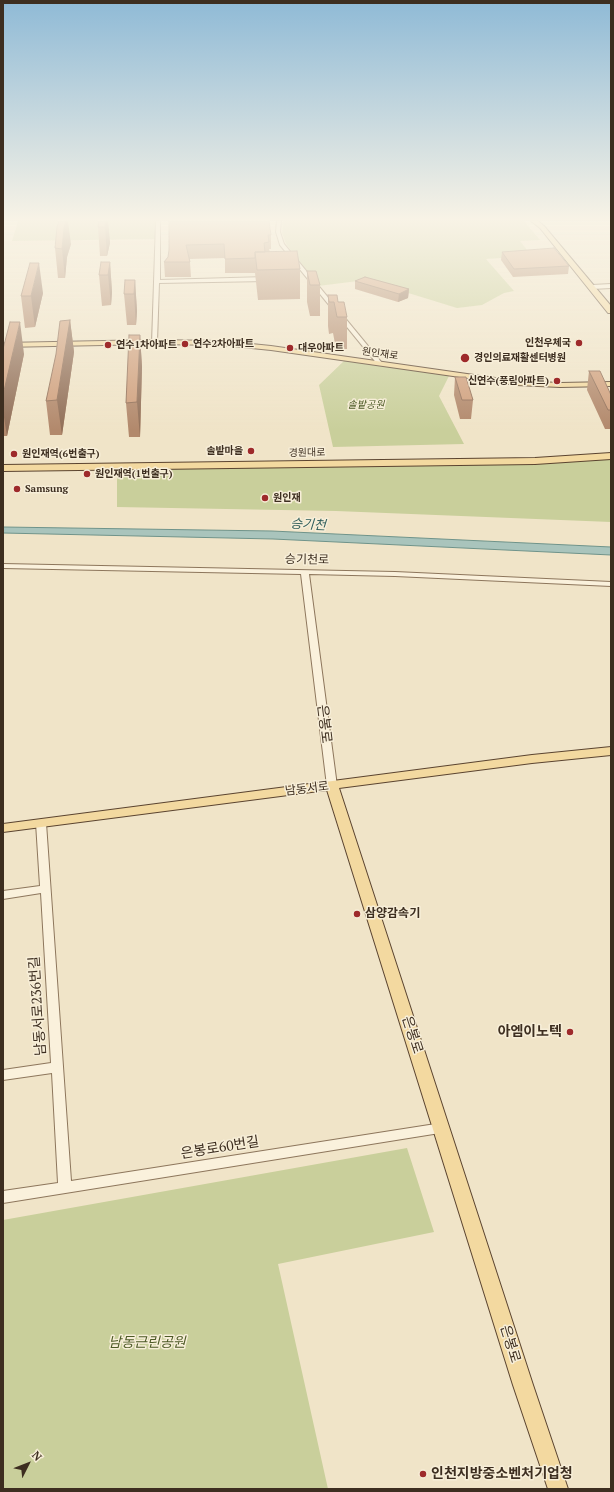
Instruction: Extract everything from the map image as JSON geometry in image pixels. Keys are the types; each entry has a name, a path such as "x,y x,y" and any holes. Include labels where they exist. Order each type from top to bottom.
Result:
{"main road":[{"path":"595,291 611,311"},
{"name":"원인재로","path":"3,345 192,342 244,345 516,383 560,385 611,384"},
{"name":"경원대로","path":"3,461 534,454 611,456"},
{"name":"경원대로","path":"3,468 535,461 611,456"},
{"name":"남동서로","path":"3,828 611,751"},
{"name":"은봉로","path":"332,786 442,1128 520,1378 558,1489"}],"street":[{"path":"154,342 157,291"},
{"path":"319,291 380,364"},
{"name":"승기천로","path":"3,566 395,574 611,584"},
{"name":"은봉로","path":"305,572 332,786"},
{"name":"남동서로236번길","path":"41,823 66,1187"},
{"path":"3,895 46,889"},
{"path":"3,1075 58,1067"},
{"name":"은봉로60번길","path":"3,1197 442,1128"}],"green space":[{"path":"401,291 514,291 504,293 482,305 457,308"},
{"name":"솔밭공원","path":"346,359 450,374 439,396 464,444 333,447 319,385"},
{"path":"611,456 611,522 336,511 117,507 117,467 535,461"},
{"name":"남동근린공원","path":"407,1148 434,1232 278,1264 328,1489 3,1489 3,1220"}],"water":[{"path":"3,527 272,531 611,547 611,555 273,539 3,533"}],"building":[{"path":"22,291 32,291 31,296 21,296"},
{"path":"124,291 134,291 134,294 124,294"},
{"path":"388,291 406,291 399,294"},
{"path":"328,295 337,295 338,302 344,302 347,317 337,317 334,302 329,302"},
{"path":"70,320 57,400 46,401 56,354 60,321"},
{"path":"10,322 20,322 3,395 3,349"},
{"path":"129,335 140,335 137,402 126,403"},
{"path":"589,371 600,371 611,395 611,410 608,410"},
{"path":"455,377 466,377 473,400 462,400"}],"place":[{"name":"인천우체국","path":"579,343"},
{"name":"연수2차아파트","path":"185,344"},
{"name":"연수1차아파트","path":"108,345"},
{"name":"대우아파트","path":"290,348"},
{"name":"경인의료재활센터병원","path":"465,358"},
{"name":"신연수(풍림아파트)","path":"557,381"},
{"name":"솔밭마을","path":"251,451"},
{"name":"원인재역(6번출구)","path":"14,454"},
{"name":"원인재역(1번출구)","path":"87,474"},
{"name":"Samsung","path":"17,489"},
{"name":"원인재","path":"265,498"},
{"name":"삼양감속기","path":"357,914"},
{"name":"아엠이노텍","path":"570,1032"},
{"name":"인천지방중소벤처기업청","path":"423,1474"}],"water label":[{"name":"승기천","path":"308,525"}]}
